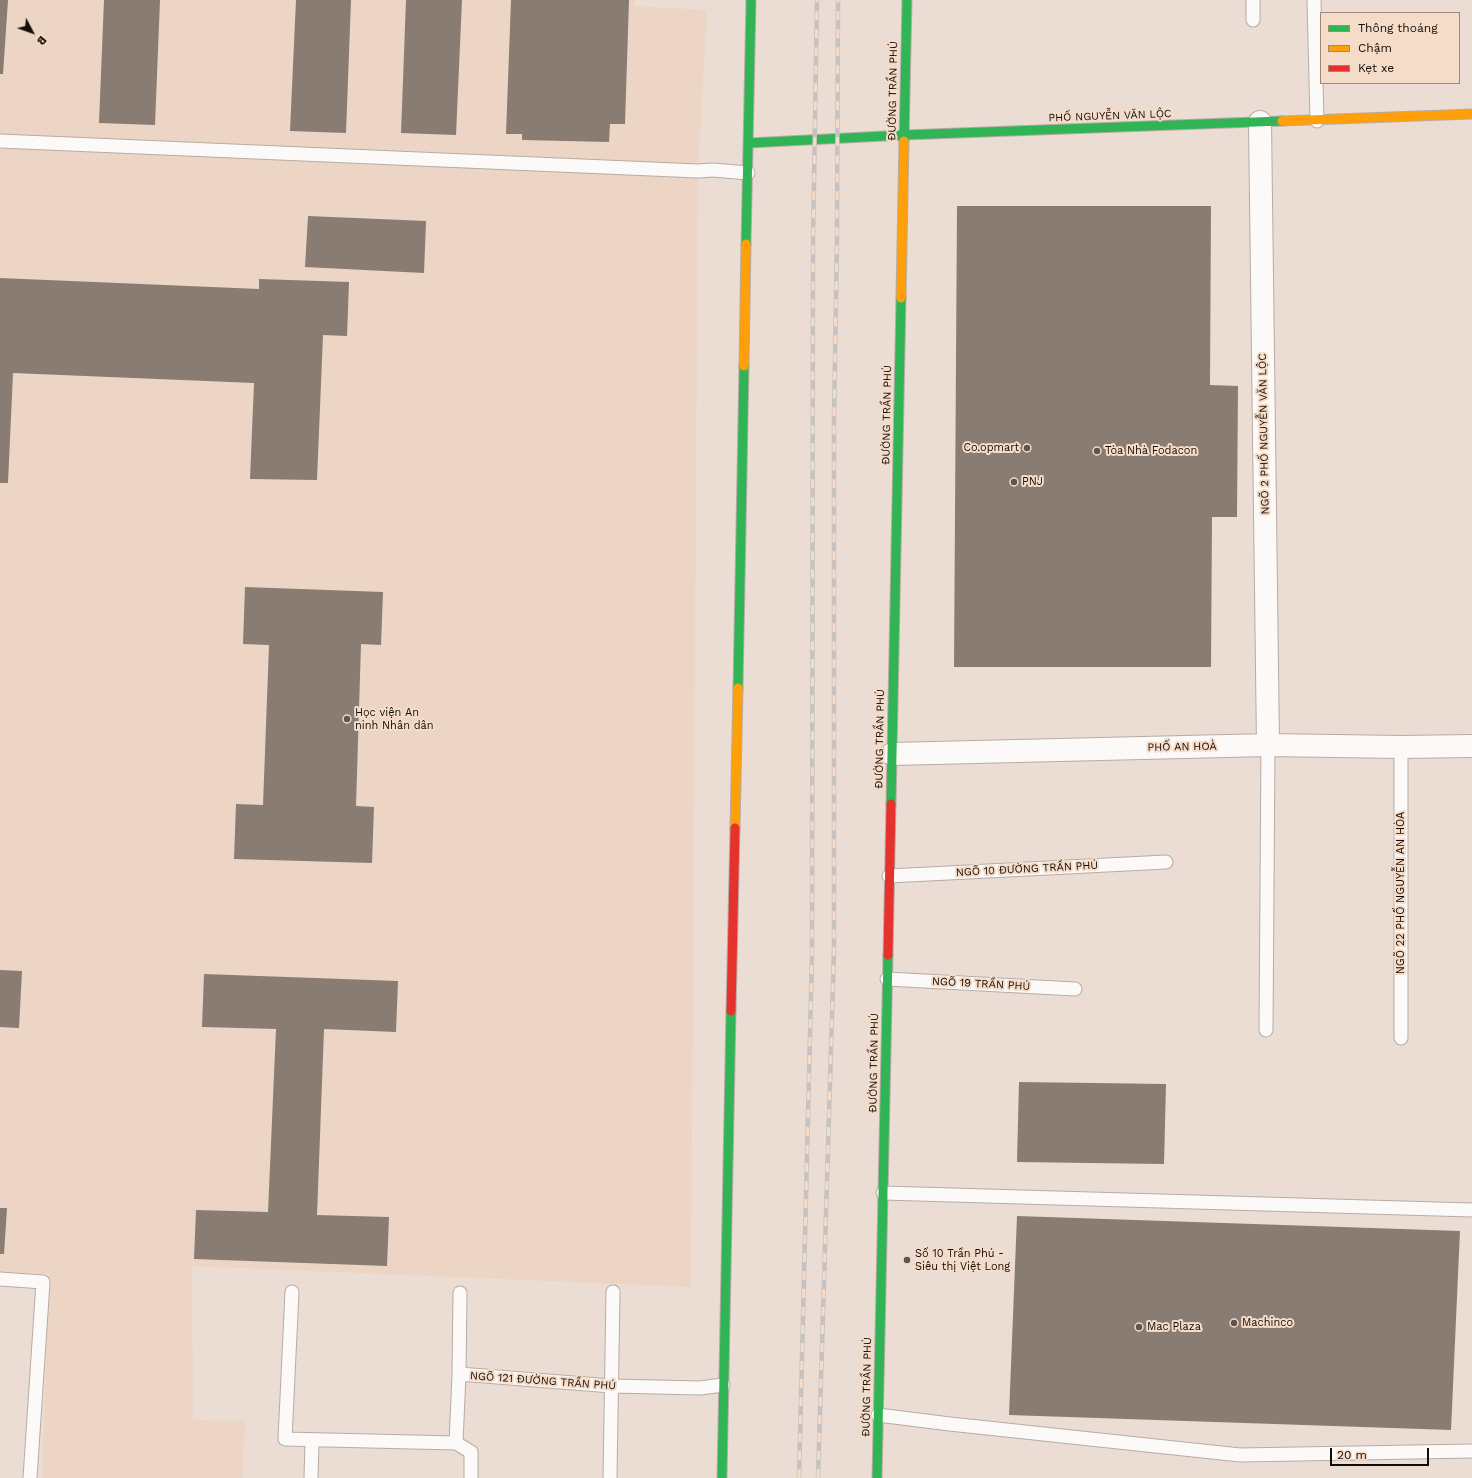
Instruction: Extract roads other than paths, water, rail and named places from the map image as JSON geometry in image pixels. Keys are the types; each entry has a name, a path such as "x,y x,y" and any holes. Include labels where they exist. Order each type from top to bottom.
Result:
{"main road":[{"path":"722,1478 751,0"},
{"name":"ĐƯỜNG TRẦN PHÚ","path":"877,1478 907,0"},
{"name":"PHỐ NGUYỄN VĂN LỘC","path":"749,142 1472,114"}],"street":[{"name":"NGÕ 2 PHỐ NGUYỄN VĂN LỘC","path":"1260,122 1268,745"},
{"name":"PHỐ AN HOÀ","path":"892,754 1268,745 1401,747 1472,746"}],"lane":[{"path":"1253,20 1254,0"},
{"path":"1314,0 1317,121"},
{"path":"0,140 698,171 714,170 748,173"},
{"path":"1266,1030 1268,745"},
{"name":"NGÕ 22 PHỐ NGUYỄN AN HÒA","path":"1401,747 1401,1038"},
{"name":"NGÕ 10 ĐƯỜNG TRẦN PHÚ","path":"889,876 1166,862"},
{"name":"NGÕ 19 TRẦN PHÚ","path":"887,979 1075,989"},
{"path":"883,1193 1472,1210"},
{"path":"0,1279 43,1282 30,1478"},
{"path":"292,1292 285,1439 312,1441 456,1443 471,1452 471,1478"},
{"path":"459,1374 460,1292"},
{"path":"610,1478 613,1292"},
{"name":"NGÕ 121 ĐƯỜNG TRẦN PHÚ","path":"456,1443 459,1374 612,1386 700,1388 723,1385"},
{"path":"878,1415 1240,1455 1472,1451"},
{"path":"310,1478 312,1441"}],"railway":[{"path":"799,1478 812,955 813,241 817,0"},
{"path":"818,1478 834,950 834,418 837,238 838,0"}],"place":[{"name":"Co.opmart","path":"1027,448"},
{"name":"Tòa Nhà Fodacon","path":"1097,451"},
{"name":"PNJ","path":"1014,482"},
{"name":"Học viện An ninh Nhân dân","path":"347,719"},
{"name":"Số 10 Trần Phú - Siêu thị Việt Long","path":"907,1260"},
{"name":"Machinco","path":"1234,1323"},
{"name":"Mac Plaza","path":"1139,1327"}]}
